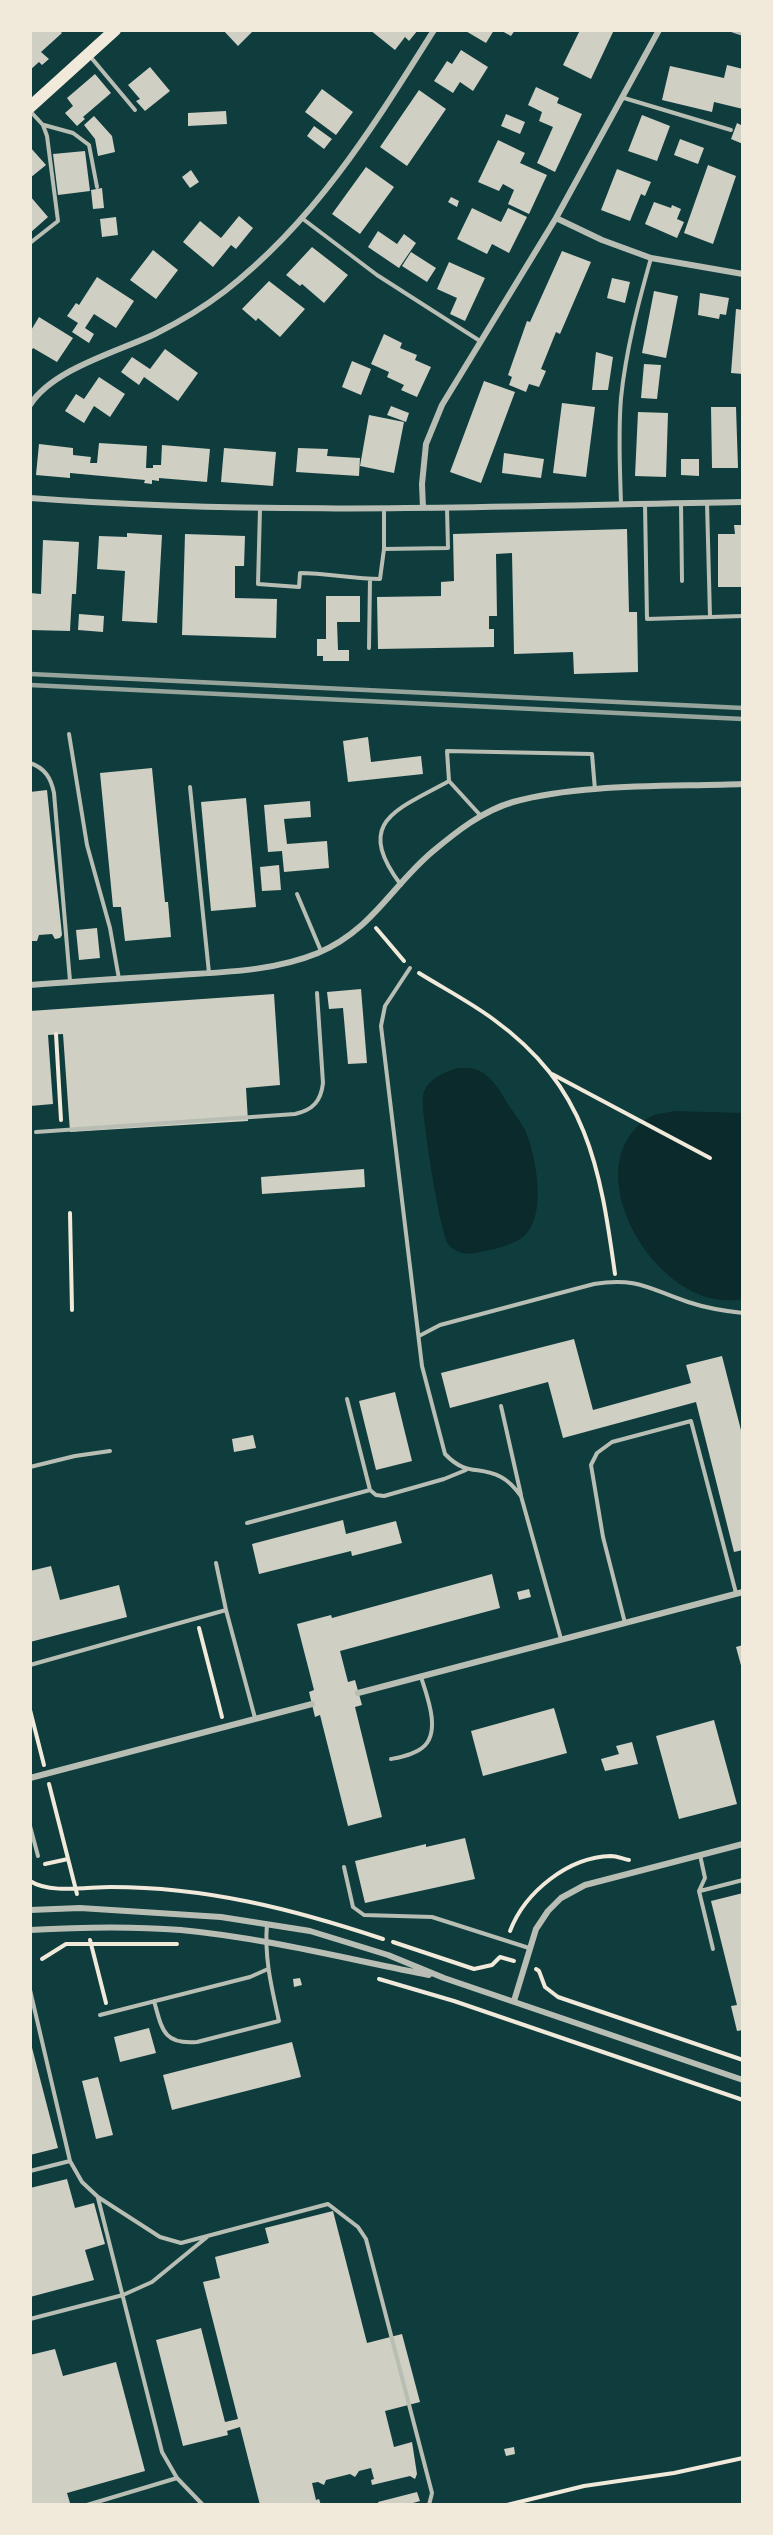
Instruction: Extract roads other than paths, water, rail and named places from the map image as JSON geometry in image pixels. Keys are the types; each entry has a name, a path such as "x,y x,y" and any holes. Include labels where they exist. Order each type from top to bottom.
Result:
{"main road":[{"path":"30,109 115,30"}],"street":[{"path":"30,405 51,384 72,370 156,333 192,314 224,292 265,256 303,219 354,152 434,30"},
{"path":"423,508 423,462 432,426 442,405 556,218 624,98 659,30"},
{"path":"734,30 743,33"},
{"path":"556,218 602,240 651,258 743,274"},
{"path":"30,498 174,507 260,509 743,502"},
{"path":"30,985 278,966 321,952 343,940 369,921 428,856 451,836 481,816 511,803 548,795 595,790 743,784"},
{"path":"358,1693 739,1593"},
{"path":"30,1779 312,1704"},
{"path":"514,2001 536,1929 548,1911 561,1898 585,1885 743,1844"},
{"path":"30,1910 80,1908 221,1917 310,1931 388,1955 444,1978 743,2080"},
{"path":"30,1930 129,1927 182,1930 266,1941 444,1978"}],"lane":[{"path":"89,55 135,110"},
{"path":"624,98 731,129"},
{"path":"30,109 43,125 47,136 58,221 30,243"},
{"path":"43,125 73,133 89,146 97,187"},
{"path":"303,219 377,274 482,342"},
{"path":"621,504 619,436 622,396 634,321 651,258"},
{"path":"707,502 710,617"},
{"path":"681,503 682,581"},
{"path":"645,504 647,619 743,616"},
{"path":"384,549 448,548 447,508"},
{"path":"260,509 258,584 299,587 300,573 327,573 353,579 380,579 384,549 384,509"},
{"path":"369,648 370,579"},
{"path":"69,734 87,845 110,928 119,979"},
{"path":"481,816 449,781 447,751 592,754 595,790"},
{"path":"30,763 45,772 51,780 54,793 70,982"},
{"path":"401,885 381,854 379,838 383,825 394,812 449,781"},
{"path":"190,787 209,973"},
{"path":"297,894 321,952"},
{"path":"410,968 385,1006 381,1026 422,1366 445,1454 455,1464 467,1470 499,1475 511,1483 521,1496"},
{"path":"36,1132 295,1114 312,1108 322,1093 323,1083 317,993"},
{"path":"419,1336 440,1325 616,1280 634,1282 715,1310 743,1313"},
{"path":"347,1399 370,1490 376,1495 384,1496 467,1470"},
{"path":"501,1406 521,1496 561,1639"},
{"path":"625,1623 603,1537 591,1465 597,1453 612,1442 691,1421 739,1593"},
{"path":"30,1467 75,1456 110,1452"},
{"path":"247,1523 370,1490"},
{"path":"216,1563 255,1718"},
{"path":"30,1665 226,1610"},
{"path":"391,1759 420,1750 429,1737 430,1712 421,1676"},
{"path":"30,1826 38,1856"},
{"path":"700,1855 705,1878 699,1891 713,1949"},
{"path":"344,1867 353,1907 364,1915 432,1917 529,1948"},
{"path":"699,1891 743,1880"},
{"path":"154,2001 162,2030 167,2037 184,2043 197,2042 279,2021 268,1969 267,1924"},
{"path":"100,2015 250,1977 268,1969"},
{"path":"30,1993 70,2161 82,2182 98,2197 160,2237 181,2243 328,2204 358,2227 366,2239 432,2493 429,2505"},
{"path":"30,2171 70,2161"},
{"path":"98,2197 162,2452 177,2478 203,2505"},
{"path":"30,2319 123,2295 152,2282 210,2235"},
{"path":"87,2505 177,2478"}],"water":[{"path":"457,1068 471,1068 480,1071 499,1090 526,1132 536,1169 538,1198 533,1223 527,1233 510,1244 472,1254 461,1253 454,1249 448,1244 445,1235 431,1170 423,1105 423,1095 428,1085 441,1075"},
{"path":"674,1111 743,1113 743,1299 711,1298 681,1284 654,1261 634,1232 621,1199 619,1167 628,1138 652,1116"}],"railway":[{"path":"30,674 743,708"},
{"path":"30,685 743,719"}]}
